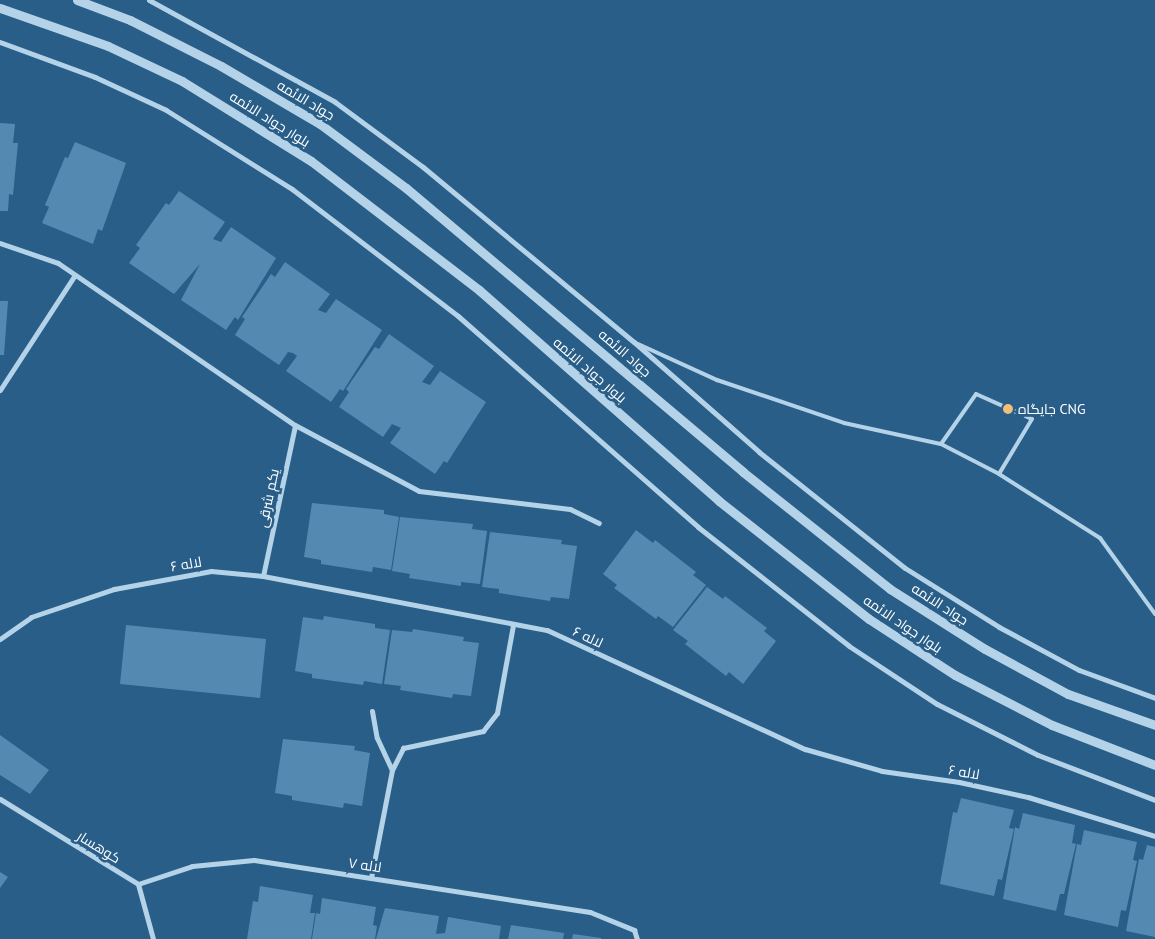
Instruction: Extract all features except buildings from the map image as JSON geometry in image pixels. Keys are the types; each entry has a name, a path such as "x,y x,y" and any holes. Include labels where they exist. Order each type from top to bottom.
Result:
{"street":[{"name":"جواد الائمه","path":"77,0 130,20 221,66 320,124 406,188 742,472 890,589 985,650 1068,694 1155,725"},
{"path":"149,0 234,43 335,102 423,167 634,342 759,452 906,568 999,627 1079,670 1155,698"},
{"name":"بلوار جواد الائمه","path":"0,8 108,46 182,81 311,161 479,290 720,501 869,618 963,680 1052,725 1155,765"},
{"path":"0,42 95,77 166,110 292,189 458,316 698,527 849,646 929,699 1038,755 1155,800"},
{"path":"0,243 58,263 295,426 419,491 570,509 599,523"},
{"path":"0,390 75,275"},
{"name":"یکم شرقی","path":"263,576 295,426"},
{"name":"لاله ۶","path":"0,639 31,617 114,589 211,571 263,576 547,630 805,749 882,771 959,782 1028,797 1155,836"},
{"path":"371,878 392,770 403,748 483,731 497,713 513,625"},
{"path":"372,711 376,738 392,770"},
{"name":"کوهسار","path":"0,798 138,884"},
{"name":"لاله ۷","path":"138,884 192,866 254,860 590,912 634,930 637,939"},
{"path":"138,884 153,939"}],"lane":[{"path":"634,342 717,380 844,423 940,444 999,474 1100,538 1155,614"},
{"path":"940,444 976,394 1032,419 999,474"}],"place":[{"name":"جایگاه CNG","path":"1008,409"}]}
